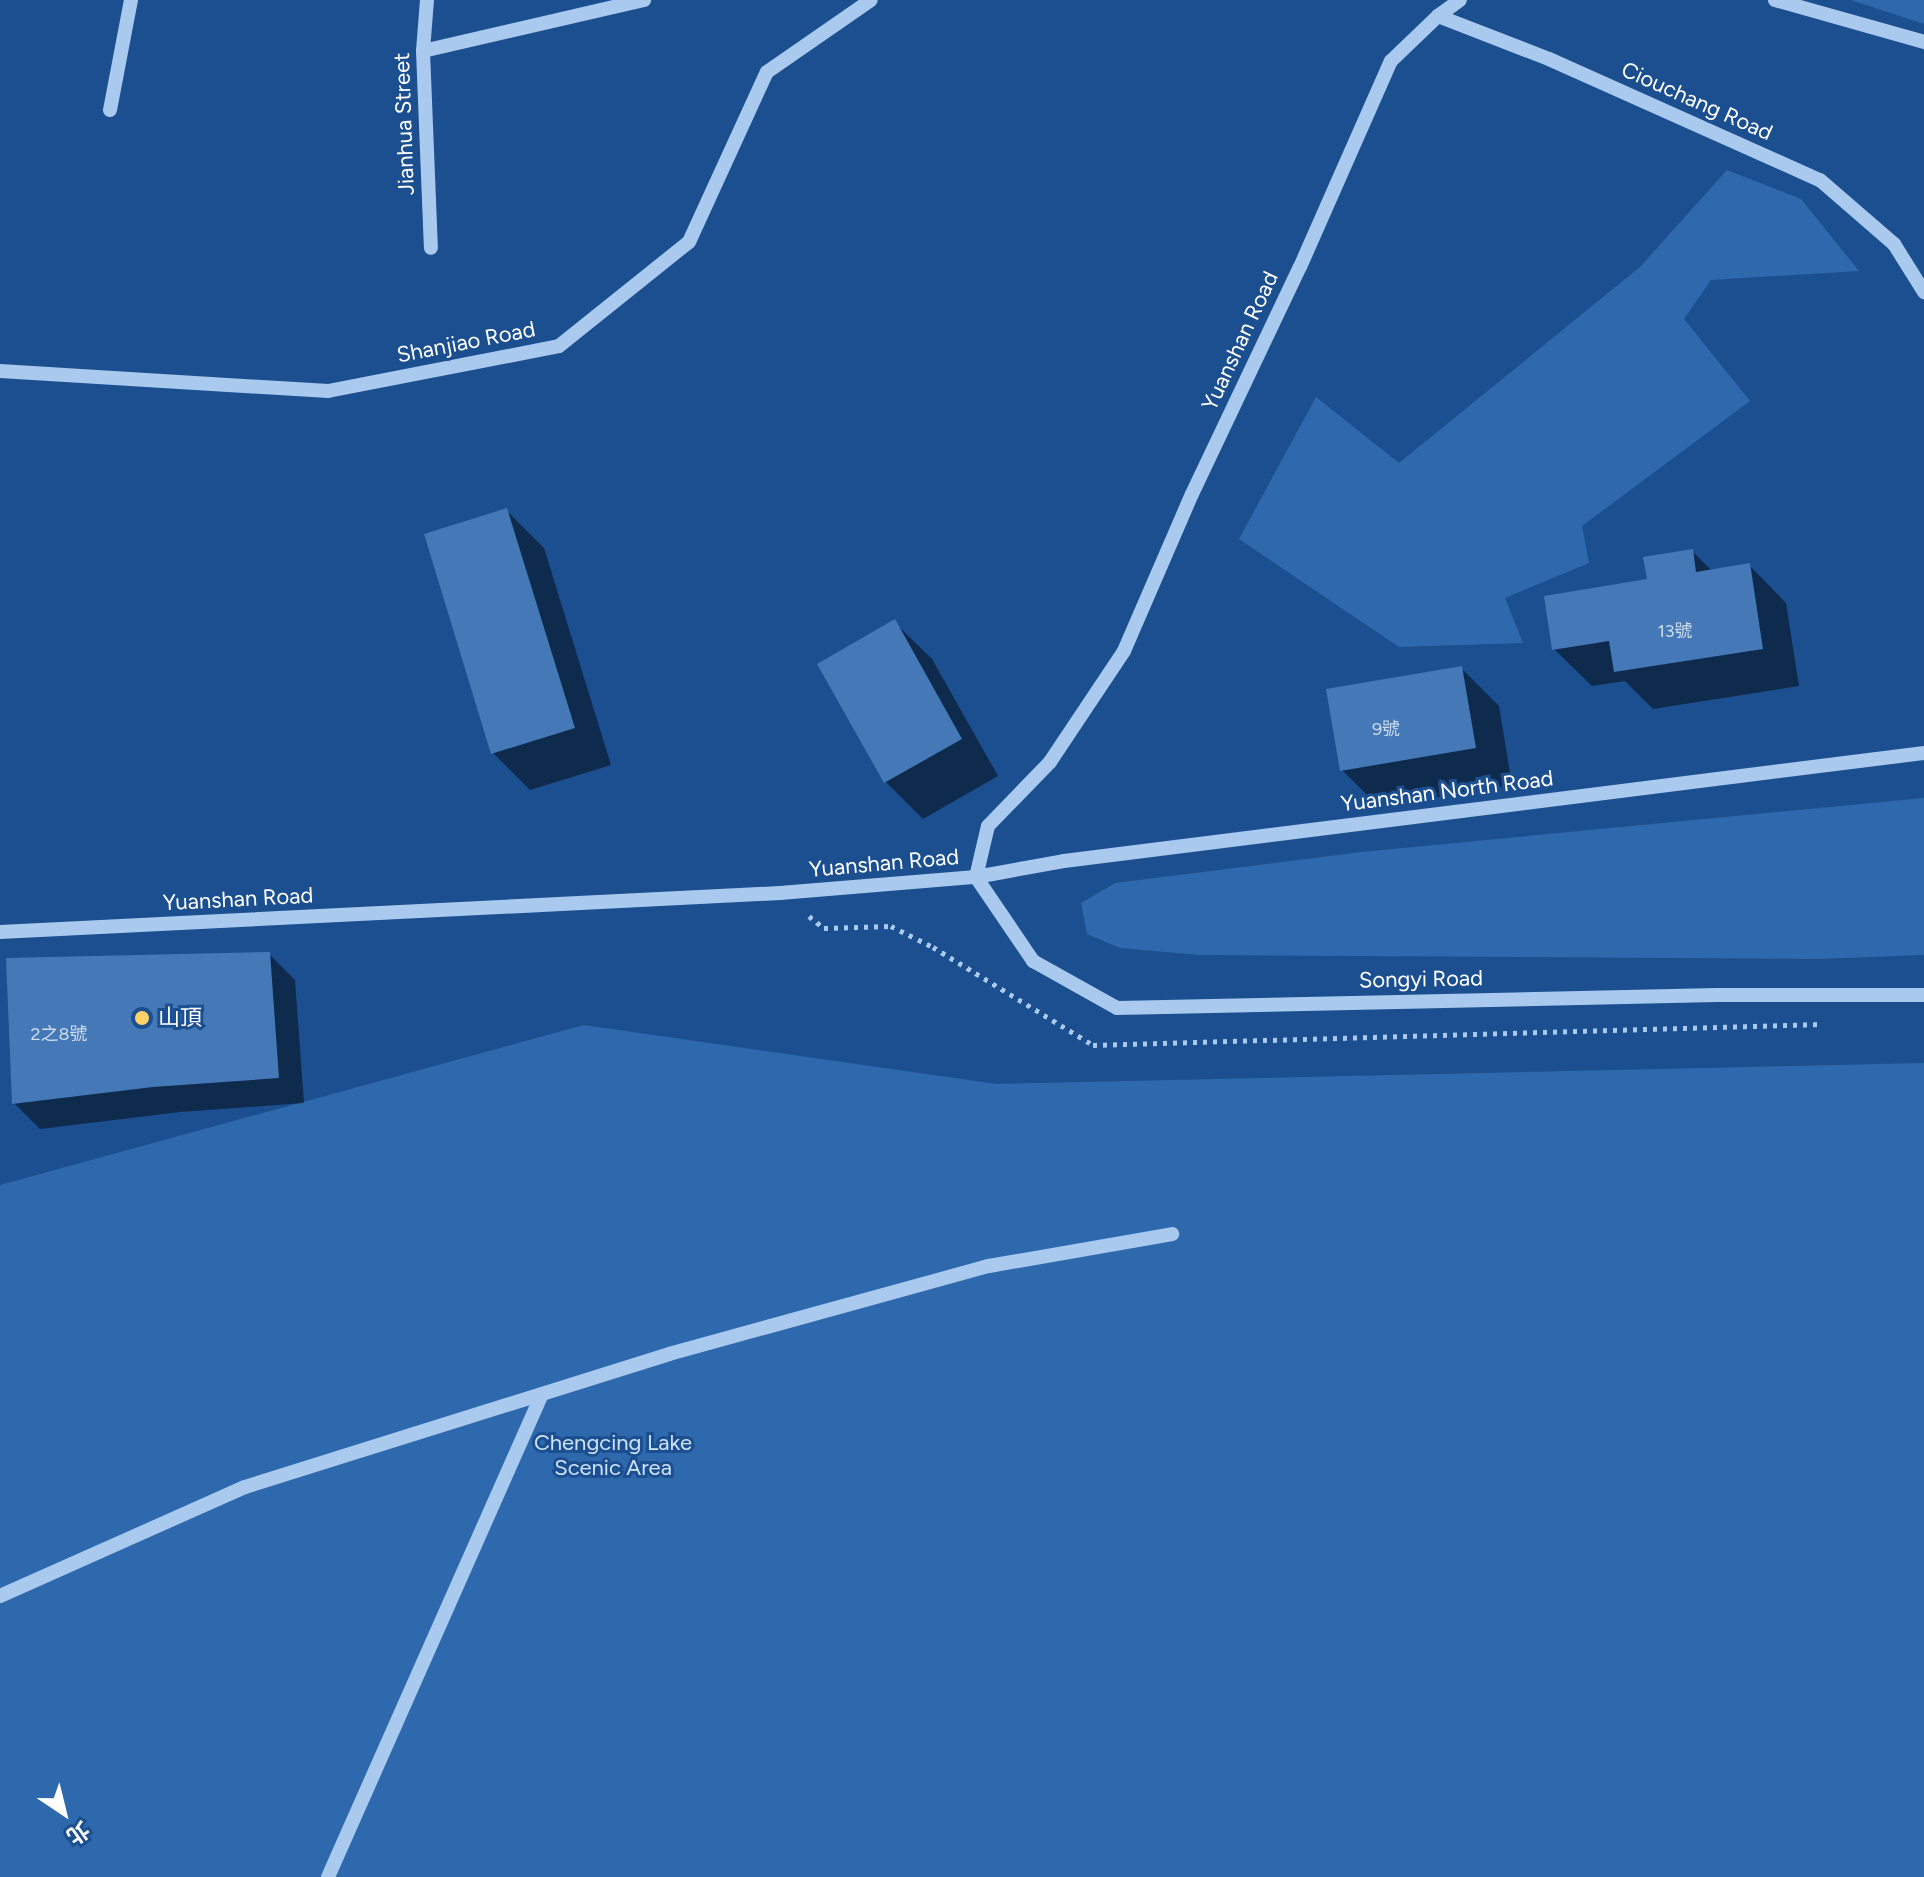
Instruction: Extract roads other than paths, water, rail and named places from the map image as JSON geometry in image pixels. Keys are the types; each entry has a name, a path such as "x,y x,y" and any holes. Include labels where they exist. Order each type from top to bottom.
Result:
{"street":[{"path":"110,110 131,0"},
{"name":"Jianhua Street","path":"427,0 423,51 431,248"},
{"path":"423,51 644,0"},
{"name":"Shanjiao Road","path":"0,371 328,391 559,346 689,242 767,72 871,0"},
{"path":"1438,16 1460,0"},
{"path":"1775,0 1924,42"},
{"name":"Ciouchang Road","path":"1438,16 1549,59 1820,180 1894,244 1924,292"},
{"name":"Yuanshan Road","path":"0,932 780,893 976,877 988,826 1050,762 1124,651 1192,494 1300,267 1391,61 1438,16"},
{"name":"Yuanshan North Road","path":"976,877 1064,861 1924,753"},
{"name":"Songyi Road","path":"976,877 1033,961 1117,1008 1717,995 1924,995"},
{"path":"0,1596 245,1487 669,1354 989,1266 1172,1234"},
{"path":"328,1877 542,1394"}],"place":[{"name":"山頂","path":"142,1018"}],"park label":[{"name":"Chengcing Lake Scenic Area","path":"613,1454"}]}
